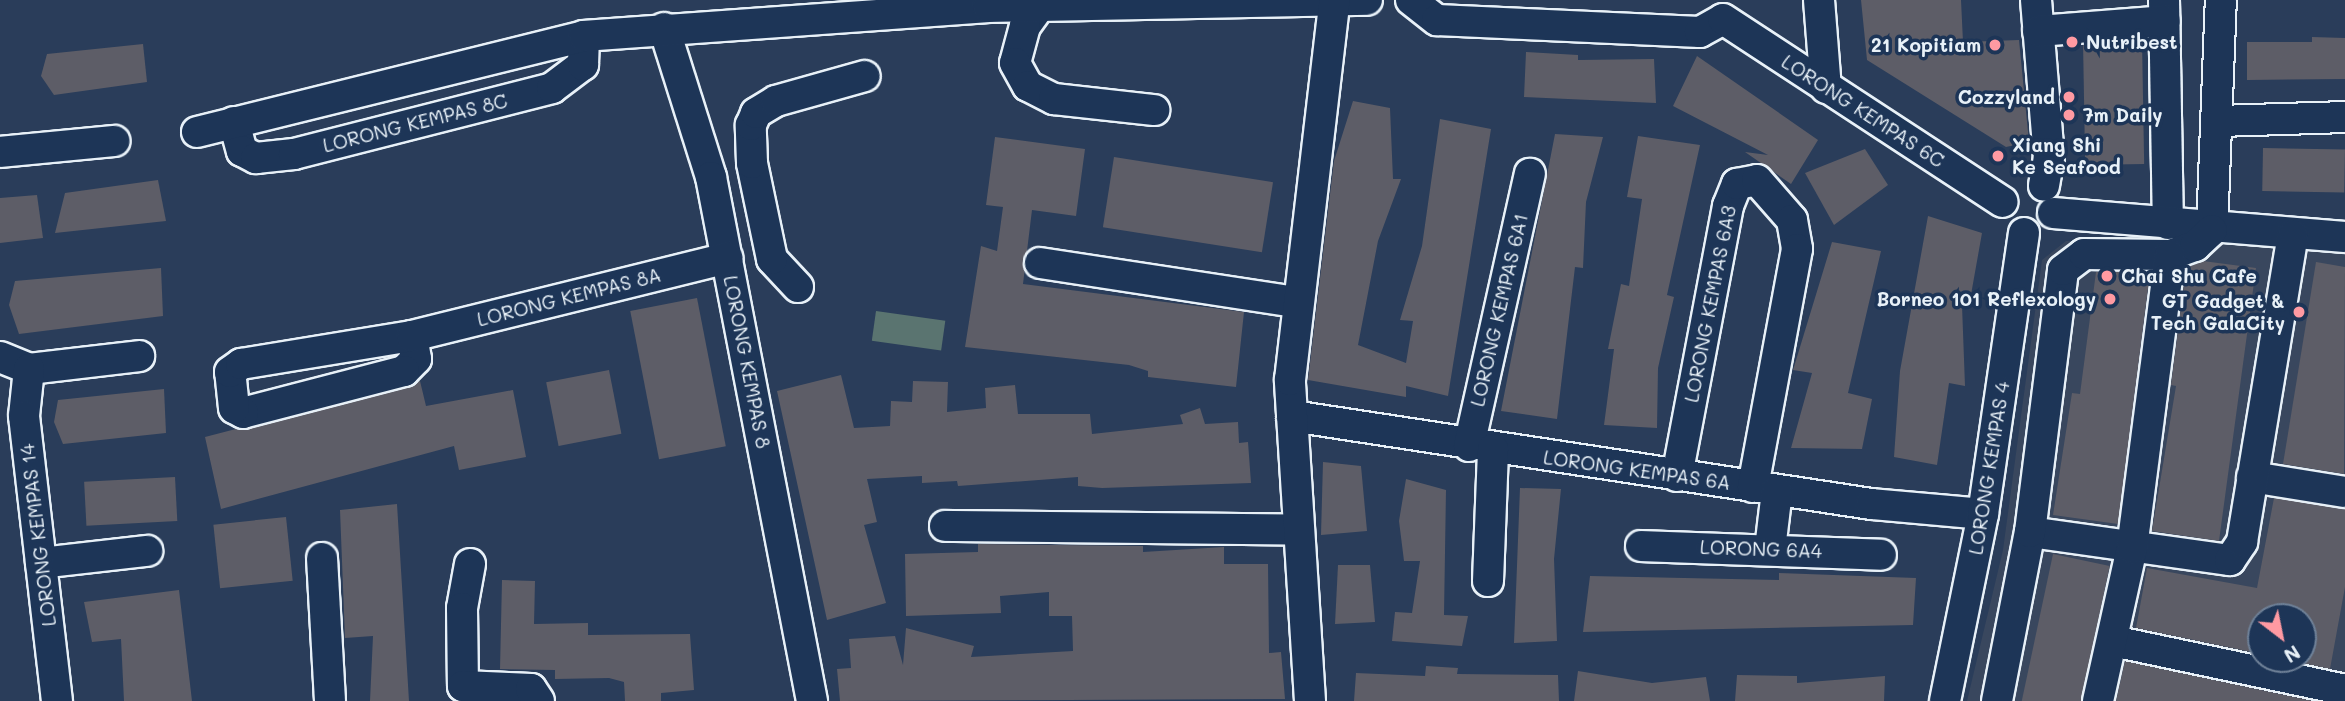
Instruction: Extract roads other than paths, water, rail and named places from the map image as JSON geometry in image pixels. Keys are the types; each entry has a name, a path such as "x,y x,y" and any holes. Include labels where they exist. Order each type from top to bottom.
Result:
{"street":[{"path":"197,132 584,36 988,4 1039,7 1334,3 1367,0"},
{"name":"LORONG KEMPAS 6C","path":"1411,0 1437,20 1700,32 1713,10 1826,88 2003,202"},
{"path":"1819,0 1826,88"},
{"path":"2036,0 2049,157 2049,199 2040,230 2024,233 2005,219 2003,202 2019,183 2049,199 2168,224 2212,230 2345,237"},
{"path":"1997,701 2030,532 2063,270 2071,257 2170,255 2195,246 2212,230 2219,121 2221,0"},
{"path":"1310,701 1292,416 1296,302 1334,3"},
{"path":"1039,7 1025,26 1015,63 1028,86 1054,99 1154,110"},
{"path":"2038,31 2164,10 2168,224"},
{"name":"LORONG KEMPAS 8","path":"664,28 711,177 812,701"},
{"name":"LORONG KEMPAS 8C","path":"234,122 242,151 256,158 294,154 552,88 583,65 584,36"},
{"path":"798,287 772,259 762,195 751,163 756,113 802,91 865,76"},
{"path":"2219,121 2345,117"},
{"path":"0,152 114,141"},
{"path":"711,177 751,163"},
{"name":"LORONG KEMPAS 6A1","path":"1488,581 1481,447 1530,174"},
{"name":"LORONG KEMPAS 6A3","path":"1677,477 1727,206 1737,184 1757,180 1792,220 1797,249 1765,489"},
{"path":"717,209 762,195"},
{"name":"LORONG KEMPAS 4","path":"1945,701 1983,514 2001,406 2024,233"},
{"path":"2030,532 2230,560 2242,542 2293,235"},
{"path":"2098,701 2132,548 2170,255"},
{"name":"LORONG KEMPAS 8A","path":"412,335 416,359 404,371 243,413 234,408 230,372 241,365 412,335 727,258"},
{"path":"1040,263 1296,302"},
{"path":"0,357 29,369 139,356"},
{"name":"LORONG KEMPAS 14","path":"29,369 24,416 57,701"},
{"path":"2001,406 2047,413"},
{"name":"LORONG KEMPAS 6A","path":"1292,416 1677,477 1983,514"},
{"path":"2252,477 2345,492"},
{"path":"1765,489 1770,549"},
{"path":"945,526 1299,530"},
{"name":"LORONG 6A4","path":"1641,546 1881,555"},
{"path":"41,564 147,551"},
{"path":"322,558 330,701"},
{"path":"470,564 462,608 463,694 531,689 538,701"},
{"path":"2113,641 2342,693"}],"place":[{"name":"Nutribest","path":"2072,42"},
{"name":"21 Kopitiam","path":"1995,45"},
{"name":"Cozzyland","path":"2069,97"},
{"name":"7m Daily","path":"2069,115"},
{"name":"Xiang Shi Ke Seafood","path":"1998,156"},
{"name":"Chai Shu Cafe","path":"2107,276"},
{"name":"Borneo 101 Reflexology","path":"2110,299"},
{"name":"GT Gadget & Tech GalaCity","path":"2299,312"}]}
